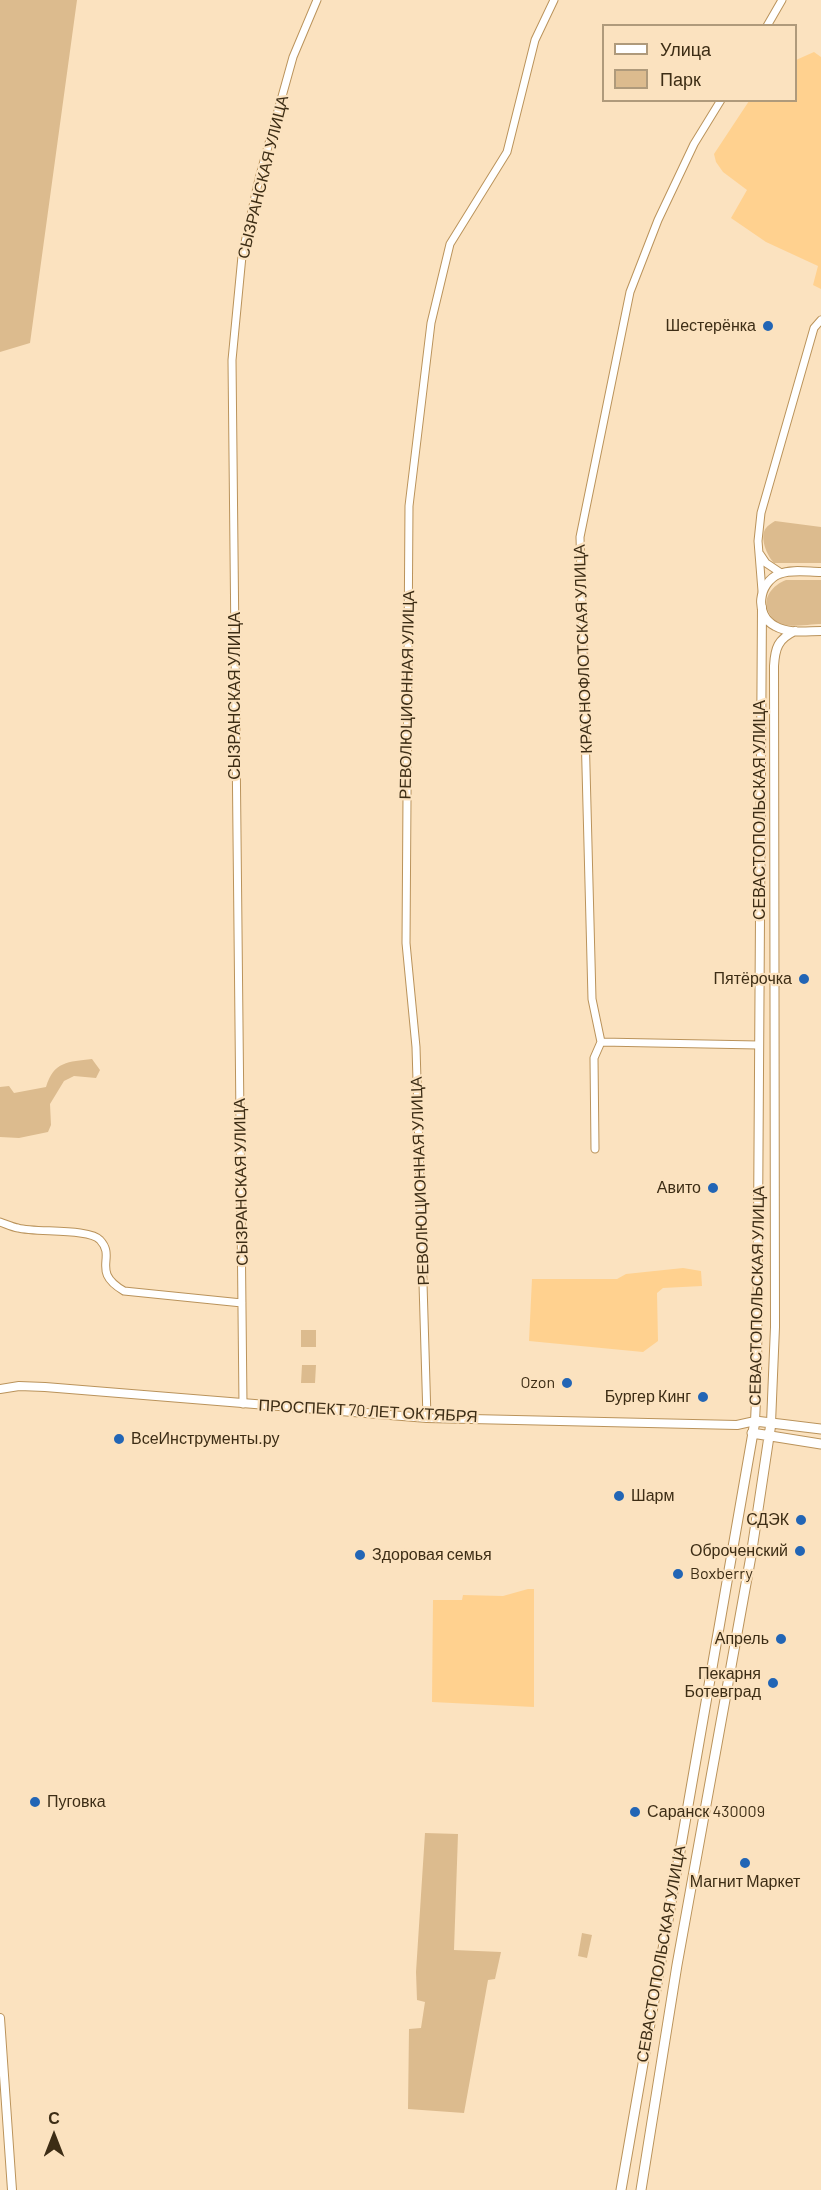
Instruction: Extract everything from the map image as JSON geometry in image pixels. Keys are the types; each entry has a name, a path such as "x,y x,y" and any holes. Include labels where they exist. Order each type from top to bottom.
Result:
{"main road":[{"name":"ПРОСПЕКТ 70 ЛЕТ ОКТЯБРЯ","path":"755,1421 821,1430"},
{"name":"СЕВАСТОПОЛЬСКАЯ УЛИЦА","path":"621,2190 755,1421"},
{"name":"СЕВАСТОПОЛЬСКАЯ УЛИЦА","path":"641,2190 677,1965 751,1556 771,1423"},
{"name":"ПРОСПЕКТ 70 ЛЕТ ОКТЯБРЯ","path":"752,1433 821,1444"}],"street":[{"name":"СЫЗРАНСКАЯ УЛИЦА","path":"243,1404 232,360 242,256 260,178 293,57 317,0"},
{"name":"РЕВОЛЮЦИОННАЯ УЛИЦА","path":"428,1418 416,1047 406,943 409,506 431,323 450,244 507,152 535,40 554,0"},
{"path":"768,24 782,0"},
{"name":"КРАСНОФЛОТСКАЯ УЛИЦА","path":"594,1149 594,1058 601,1042 592,999 580,537 630,292 662,211 694,144 720,102"},
{"path":"762,591 759,552 761,513 814,328 821,320"},
{"path":"759,552 766,563 782,573"},
{"path":"762,591 772,578 782,573 821,572"},
{"name":"СЕВАСТОПОЛЬСКАЯ УЛИЦА","path":"755,1421 758,1380 762,591"},
{"path":"762,607 768,621 774,626 795,632 821,631"},
{"name":"СЕВАСТОПОЛЬСКАЯ УЛИЦА","path":"771,1423 775,1327 774,666 775,651 779,641 795,632"},
{"path":"601,1042 774,1045"},
{"path":"0,1222 19,1229 87,1234 99,1238 105,1247 106,1276 113,1285 124,1291 242,1303"},
{"path":"758,1224 774,1224"},
{"path":"758,1267 774,1267"},
{"name":"ПРОСПЕКТ 70 ЛЕТ ОКТЯБРЯ","path":"0,1389 19,1386 45,1387 428,1418 737,1425 755,1421"},
{"name":"ПРОСПЕКТ 70 ЛЕТ ОКТЯБРЯ","path":"737,1425 752,1433"},
{"path":"0,2018 12,2190"}],"shaded area":[{"path":"814,52 821,57 821,289 813,285 818,266 766,242 731,218 747,190 723,172 714,154 748,102 797,102 797,60"},
{"path":"683,1268 701,1271 702,1286 663,1288 657,1293 658,1341 643,1352 529,1341 532,1279 617,1279 626,1274"},
{"path":"534,1589 534,1707 432,1702 433,1600 462,1600 463,1595 503,1596"}],"green space":[{"path":"0,0 77,0 30,343 0,352"},
{"path":"775,521 821,527 821,563 774,563 769,556 763,536 766,528"},
{"path":"786,580 821,580 821,624 787,626 778,624 774,620 767,607 767,597 777,585"},
{"path":"92,1059 100,1070 96,1078 74,1076 64,1081 50,1104 51,1125 48,1132 19,1138 0,1137 0,1087 9,1086 14,1093 46,1087 53,1072 63,1064"},
{"path":"301,1330 316,1330 316,1347 301,1347"},
{"path":"302,1365 316,1365 315,1383 301,1383"},
{"path":"425,1833 458,1834 454,1950 501,1952 495,1979 488,1980 464,2113 408,2109 409,2029 421,2028 425,2002 417,2000 416,1972"},
{"path":"582,1933 592,1935 587,1958 578,1956"}],"place":[{"name":"Шестерёнка","path":"768,326"},
{"name":"Пятёрочка","path":"804,979"},
{"name":"Авито","path":"713,1188"},
{"name":"Ozon","path":"567,1383"},
{"name":"Бургер Кинг","path":"703,1397"},
{"name":"ВсеИнструменты.ру","path":"119,1439"},
{"name":"Шарм","path":"619,1496"},
{"name":"СДЭК","path":"801,1520"},
{"name":"Оброченский","path":"800,1551"},
{"name":"Здоровая семья","path":"360,1555"},
{"name":"Boxberry","path":"678,1574"},
{"name":"Апрель","path":"781,1639"},
{"name":"Пекарня Ботевград","path":"773,1683"},
{"name":"Пуговка","path":"35,1802"},
{"name":"Саранск 430009","path":"635,1812"},
{"name":"Магнит Маркет","path":"745,1863"}]}
